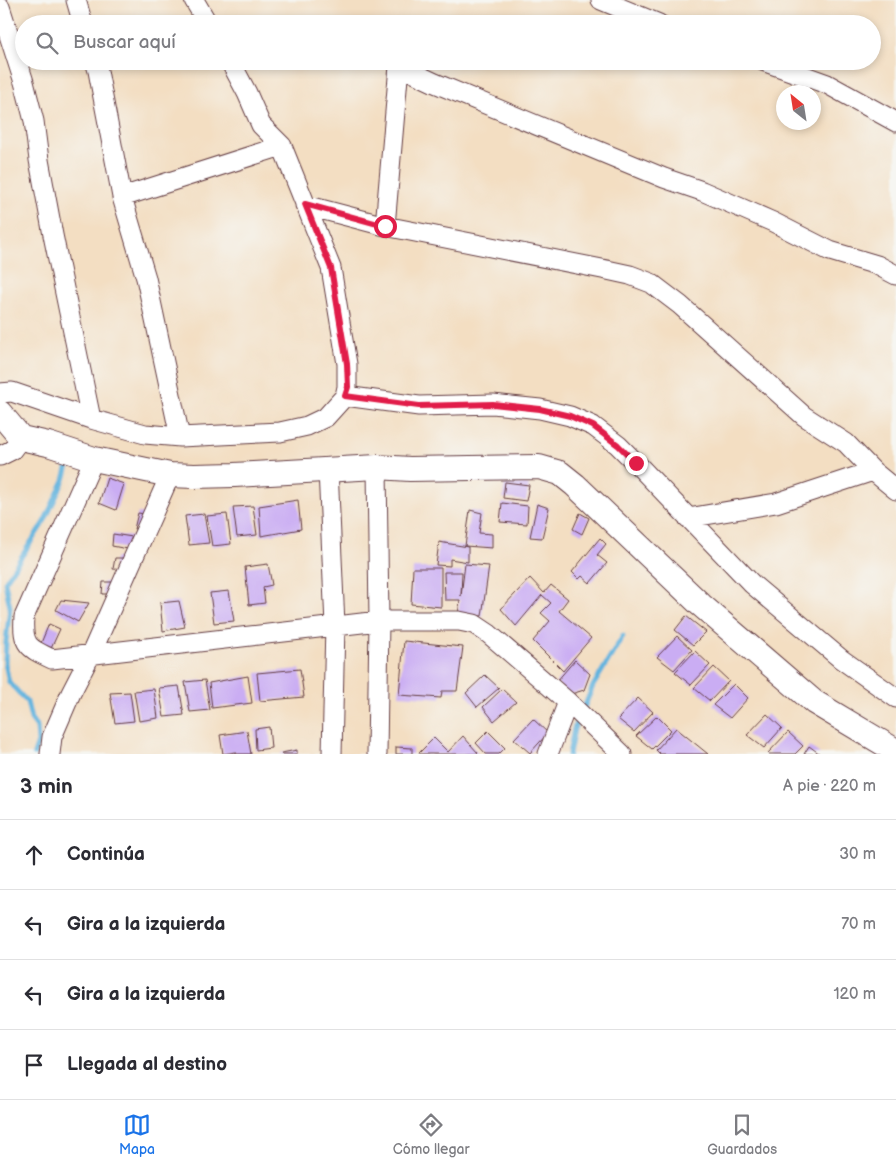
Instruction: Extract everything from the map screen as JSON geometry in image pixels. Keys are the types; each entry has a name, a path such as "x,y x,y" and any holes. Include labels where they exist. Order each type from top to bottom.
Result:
{"street":[{"path":"76,0 80,15"},
{"path":"194,0 203,15"},
{"path":"601,0 637,15"},
{"path":"0,7 15,54"},
{"path":"20,70 34,121 38,160 91,418"},
{"path":"98,70 122,197 146,278 180,437"},
{"path":"0,393 12,392 145,434 180,437 280,432 307,426 326,417 345,396 348,387 347,364 331,268 282,146 261,125 235,70"},
{"path":"385,226 399,70"},
{"path":"407,70 664,178 711,195 773,222 830,251 877,265 896,275"},
{"path":"788,70 827,84 896,122"},
{"path":"122,197 282,146"},
{"path":"305,204 385,226 607,270 630,275 650,283 680,305 804,416 846,443 873,472 896,490"},
{"path":"345,396 419,406 493,404 540,409 570,416 593,426 618,445 752,584 841,659 896,698"},
{"path":"0,412 21,438 48,444 94,459 170,476 234,476 377,467 410,469 539,467 560,473 575,484 701,605 814,702 896,751"},
{"path":"0,456 12,450 21,438"},
{"path":"94,459 24,617 23,632 27,644 35,651 52,659 379,621 459,621 474,624 489,634 568,702 622,754"},
{"path":"377,467 379,621 377,754"},
{"path":"328,469 334,626 332,754"},
{"path":"688,518 776,502 873,472"},
{"path":"50,754 52,737 170,476"},
{"path":"548,754 568,702"}],"building":[{"path":"107,478 124,484 116,510 99,503"},
{"path":"505,482 529,485 526,501 503,498"},
{"path":"298,500 301,529 261,536 259,506"},
{"path":"502,503 528,506 527,524 500,522"},
{"path":"537,504 549,508 542,538 530,537"},
{"path":"253,506 257,535 237,537 233,507"},
{"path":"470,510 482,513 479,533 492,534 492,548 465,546"},
{"path":"138,513 152,515 146,530 134,529"},
{"path":"580,513 589,518 582,534 573,529"},
{"path":"204,514 209,543 189,545 185,516"},
{"path":"227,514 231,544 212,546 207,516"},
{"path":"113,534 139,538 133,550 112,546"},
{"path":"600,538 606,544 597,555 607,563 590,583 582,576 579,579 572,572"},
{"path":"439,542 468,547 468,562 450,559 450,566 436,565"},
{"path":"115,558 129,558 127,570 113,569"},
{"path":"268,564 272,585 263,587 265,603 249,605 245,567"},
{"path":"465,564 489,566 482,616 458,615 460,600 445,600 444,572 462,572 461,596"},
{"path":"413,568 441,568 441,607 411,604"},
{"path":"530,578 544,593 551,585 568,599 559,611 591,638 563,671 533,641 550,621 541,613 551,603 542,595 516,626 501,609"},
{"path":"103,582 115,582 115,594 102,594"},
{"path":"229,591 234,621 214,623 210,593"},
{"path":"61,600 89,603 78,622 56,610"},
{"path":"179,601 185,627 163,631 160,603"},
{"path":"686,616 706,632 693,645 675,630"},
{"path":"49,624 60,629 48,655 38,650"},
{"path":"677,636 692,650 674,670 657,657"},
{"path":"404,641 463,647 457,691 442,691 441,698 399,695"},
{"path":"695,651 710,665 691,685 675,672"},
{"path":"575,660 590,674 584,690 568,695 556,682"},
{"path":"714,667 729,681 710,701 694,688"},
{"path":"300,669 304,697 260,701 257,673"},
{"path":"485,675 499,688 477,707 466,693"},
{"path":"248,676 252,703 212,708 209,683"},
{"path":"205,680 210,710 190,712 185,682"},
{"path":"734,684 748,698 730,718 713,705"},
{"path":"179,686 184,715 164,717 159,688"},
{"path":"154,689 158,718 139,721 134,691"},
{"path":"502,689 516,702 494,721 483,707"},
{"path":"130,692 134,721 115,723 110,693"},
{"path":"638,698 653,712 634,732 618,719"},
{"path":"767,714 782,728 764,748 747,735"},
{"path":"657,716 671,730 652,749 636,736"},
{"path":"533,719 548,733 530,753 514,739"},
{"path":"269,727 271,748 256,750 255,729"},
{"path":"676,728 708,754 660,754 656,750"},
{"path":"247,731 251,754 236,754 236,752 223,754 220,735"},
{"path":"488,731 505,748 499,754 486,754 476,743"},
{"path":"788,732 803,746 795,754 769,754 768,753"},
{"path":"463,736 477,754 418,754 434,738 448,752"},
{"path":"809,746 820,754 804,754"},
{"path":"396,747 412,748 412,754 396,754"},
{"path":"297,750 297,754 281,754 281,753"}],"waterway":[{"path":"34,754 38,742 37,727 31,719 27,702 9,682 5,663 10,607 5,582 44,522 64,480 70,458"},
{"path":"583,710 593,686 623,636"},
{"path":"569,754 574,729 579,717"}],"route":[{"path":"385,226 305,204 331,268 347,364 348,387 345,396 419,406 493,404 540,409 570,416 593,426 618,445 636,463"}]}
